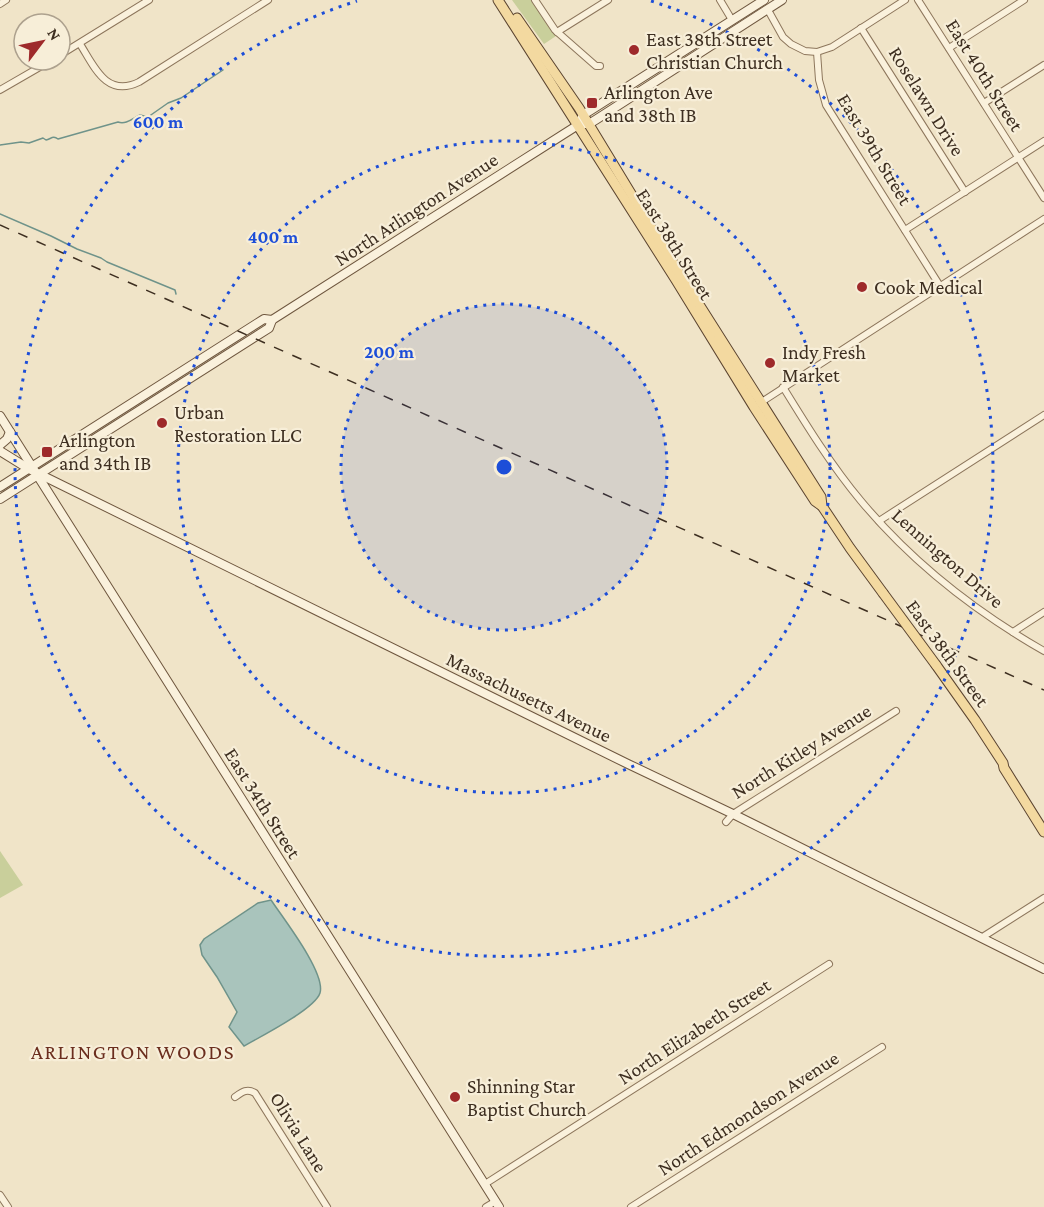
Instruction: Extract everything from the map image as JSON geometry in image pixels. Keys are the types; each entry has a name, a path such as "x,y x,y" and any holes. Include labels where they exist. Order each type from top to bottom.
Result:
{"main road":[{"name":"East 38th Street","path":"498,0 758,405"},
{"name":"East 38th Street","path":"505,0 589,124 815,501 822,506 936,665 1003,763 1044,832"},
{"name":"North Arlington Avenue","path":"578,125 583,116 764,0"},
{"name":"North Arlington Avenue","path":"0,499 34,471 264,319 272,320 578,125 589,124 782,0"},
{"name":"East 34th Street","path":"0,416 497,1204"},
{"path":"0,445 7,439 10,432"},
{"name":"Massachusetts Avenue","path":"0,451 34,471 1044,969"},
{"name":"North Arlington Avenue","path":"0,487 34,471"},
{"name":"East 38th Street","path":"1003,763 1008,765 1044,822"}],"street":[{"path":"0,4 6,0"},
{"path":"130,0 135,8"},
{"path":"72,49 149,0"},
{"path":"80,44 101,77 114,85 129,86 139,82 268,0"},
{"path":"536,0 557,32 596,66 600,66"},
{"path":"557,32 608,0"},
{"path":"720,0 732,20"},
{"path":"768,10 787,41 800,49 817,52 832,47 905,0"},
{"name":"East 40th Street","path":"918,0 1044,198"},
{"path":"949,48 1024,0"},
{"name":"Roselawn Drive","path":"861,28 965,192"},
{"name":"East 39th Street","path":"817,52 819,81 826,105 940,286"},
{"path":"984,103 1044,64"},
{"path":"0,90 31,72"},
{"path":"905,230 1044,141"},
{"path":"758,405 1044,219"},
{"name":"Lennington Drive","path":"783,387 826,454 879,521 969,602 1044,651"},
{"path":"879,521 1044,415"},
{"path":"1012,632 1044,612"},
{"name":"North Kitley Avenue","path":"726,822 733,814 896,711"},
{"path":"981,938 1044,898"},
{"name":"North Elizabeth Street","path":"485,1184 829,964"},
{"name":"North Edmondson Avenue","path":"631,1207 882,1047"},
{"name":"Olivia Lane","path":"235,1097 249,1090 255,1093 327,1207"},
{"path":"0,1195 8,1207"},
{"path":"486,1207 497,1204"}],"green space":[{"path":"512,0 533,0 556,36 544,44"},
{"path":"0,851 23,885 0,898"}],"water":[{"path":"271,900 317,973 320,993 316,1000 298,1014 244,1046 229,1027 237,1012 202,955 200,945 204,939 258,903"}],"waterway":[{"path":"0,145 29,143 43,138 58,139 118,122 127,122 140,115 148,117 223,70"},
{"path":"0,214 175,290 176,294"}],"railway":[{"path":"0,225 1044,690"}],"place":[{"name":"East 38th Street Christian Church","path":"634,50"},
{"name":"Arlington Ave and 38th IB","path":"592,103"},
{"name":"Cook Medical","path":"862,287"},
{"name":"Indy Fresh Market","path":"770,363"},
{"name":"Urban Restoration LLC","path":"162,423"},
{"name":"Arlington and 34th IB","path":"47,452"},
{"name":"Shinning Star Baptist Church","path":"455,1097"}],"district":[{"name":"ARLINGTON WOODS","path":"133,1052"}]}
